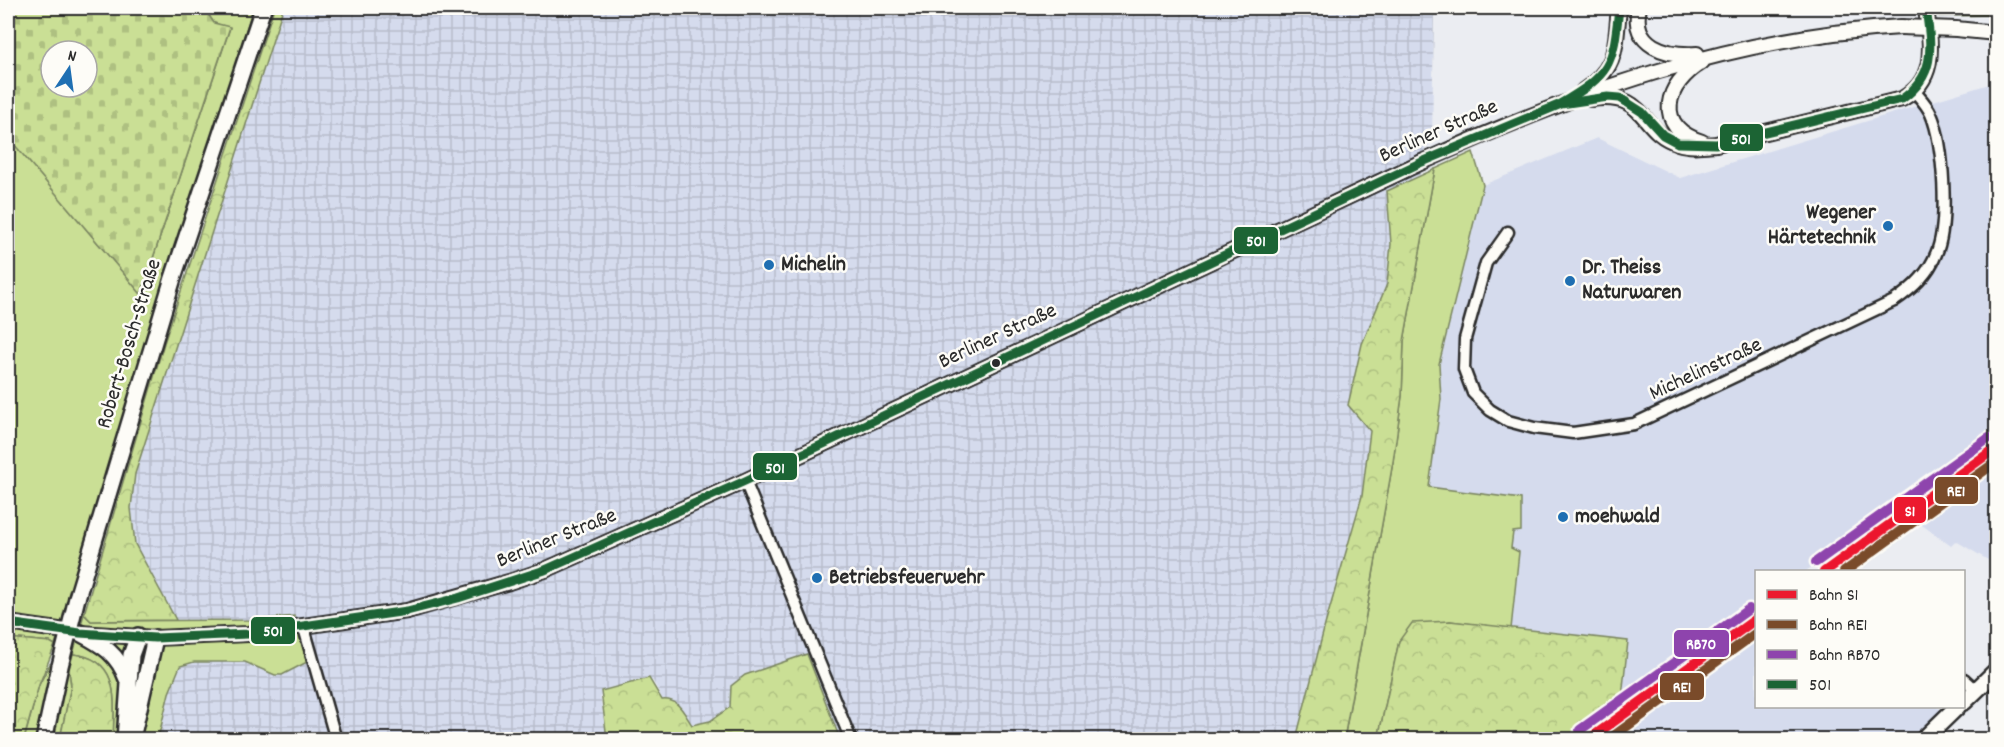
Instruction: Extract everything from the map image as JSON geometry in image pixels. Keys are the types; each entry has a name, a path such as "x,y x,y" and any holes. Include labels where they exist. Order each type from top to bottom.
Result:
{"main road":[{"name":"Robert-Bosch-Straße","path":"42,739 77,598 173,278 263,8"},
{"path":"80,633 113,653 122,663 128,684"},
{"path":"124,740 131,655 138,636"},
{"path":"133,740 155,638"},
{"path":"1965,701 1996,671"},
{"path":"1923,740 1956,708"}],"street":[{"path":"1561,104 1585,90 1607,70 1617,42 1619,8"},
{"path":"1639,8 1638,23 1641,34 1660,51 1684,54 1732,50"},
{"path":"1561,104 1608,97 1620,98 1642,112 1663,135 1678,143 1716,144 1895,101 1915,92 1923,81 1930,56 1926,8"},
{"name":"Berliner Straße","path":"8,623 80,633 155,638 248,634 304,628 407,610 509,582 545,570 745,481 1422,162 1484,134 1561,104 1621,82 1732,50 1805,36 1901,27 1996,33"},
{"path":"1716,144 1700,142 1687,135 1671,115 1669,102 1672,88 1682,77 1700,63 1732,50"},
{"name":"Michelinstraße","path":"1508,232 1486,264 1465,339 1464,369 1473,393 1497,416 1534,428 1573,433 1634,424 1894,302 1919,281 1928,270 1941,241 1944,202 1936,128 1927,106 1915,92"},
{"path":"745,481 851,740"},
{"path":"304,628 336,740"},
{"path":"1965,680 1976,690"}],"shaded area":[{"path":"283,8 1434,8 1432,143 1425,147 1419,177 1387,191 1391,244 1387,284 1362,344 1370,431 1362,496 1325,625 1296,739 824,739 838,734 731,686 730,707 710,721 692,725 677,704 663,700 653,681 600,696 607,739 158,739 169,693 180,666 194,662 245,662 275,675 282,675 307,662 294,616 255,620 176,620 135,544 131,508 135,474"},
{"path":"1996,82 1996,432 1807,570 1755,570 1755,609 1621,706 1628,641 1511,629 1519,552 1511,549 1513,531 1521,531 1429,487 1441,399 1439,364 1483,185 1597,138 1680,178"},
{"path":"1996,466 1996,559 1992,555 1988,560 1956,541 1951,546 1918,522"},
{"path":"1755,639 1755,708 1938,708 1942,710 1911,739 1617,739"}],"green space":[{"path":"8,8 204,8 214,23 230,27 141,294 8,137"},
{"path":"204,8 253,8 113,450 55,645 50,642 8,638 8,137 141,294 230,28 214,23"},
{"path":"274,8 283,8 135,474 131,508 135,544 176,620 91,621 84,614 164,343"},
{"path":"1940,8 1996,8 1996,15 1939,16"},
{"path":"1473,152 1483,185 1439,364 1441,399 1429,487 1521,499 1521,531 1513,532 1511,548 1519,552 1511,629 1450,621 1399,641 1378,739 1344,740 1393,462 1402,396 1404,341 1435,169"},
{"path":"1435,169 1404,341 1402,396 1393,462 1344,739 1296,739 1325,625 1362,496 1370,431 1348,405 1362,344 1387,284 1391,244 1387,191"},
{"path":"84,614 91,621 255,620 294,616 307,662 282,675 275,675 245,662 194,662 180,666 169,693 158,739 113,740 114,697 107,673 100,664 89,658 73,654"},
{"path":"1450,621 1628,641 1621,706 1575,739 1378,739 1399,641 1412,623"},
{"path":"8,638 50,642 55,645 39,685 24,739 8,739"},
{"path":"73,654 89,658 100,664 107,674 114,698 113,739 60,739 71,686 69,669"},
{"path":"807,654 838,734 824,740 607,739 601,691 649,678 662,700 677,704 692,725 710,721 730,707 731,686 745,675"},
{"path":"50,664 69,669 71,686 60,739 24,740 39,685"}],"rail line":[{"name":"RB70","path":"1816,562 1989,438"},
{"name":"S1","path":"1827,570 1996,448"},
{"name":"RE1","path":"1847,570 1996,462"},
{"name":"RB70","path":"1580,730 1749,609"},
{"name":"S1","path":"1588,740 1755,620"},
{"name":"RE1","path":"1608,740 1755,634"}],"transit line":[{"name":"501","path":"1560,104 1590,84 1606,66 1614,43 1619,8"},
{"name":"501","path":"8,623 80,633 155,638 248,634 407,611 458,598 545,570 745,481 1422,162 1561,104 1608,97 1620,98 1642,112 1663,135 1678,143 1716,144 1902,99 1921,80 1929,58 1926,8"}],"place":[{"name":"Wegener Härtetechnik","path":"1888,226"},
{"name":"Michelin","path":"769,265"},
{"name":"Dr. Theiss Naturwaren","path":"1570,281"},
{"name":"moehwald","path":"1563,517"},
{"name":"Betriebsfeuerwehr","path":"817,578"}]}
